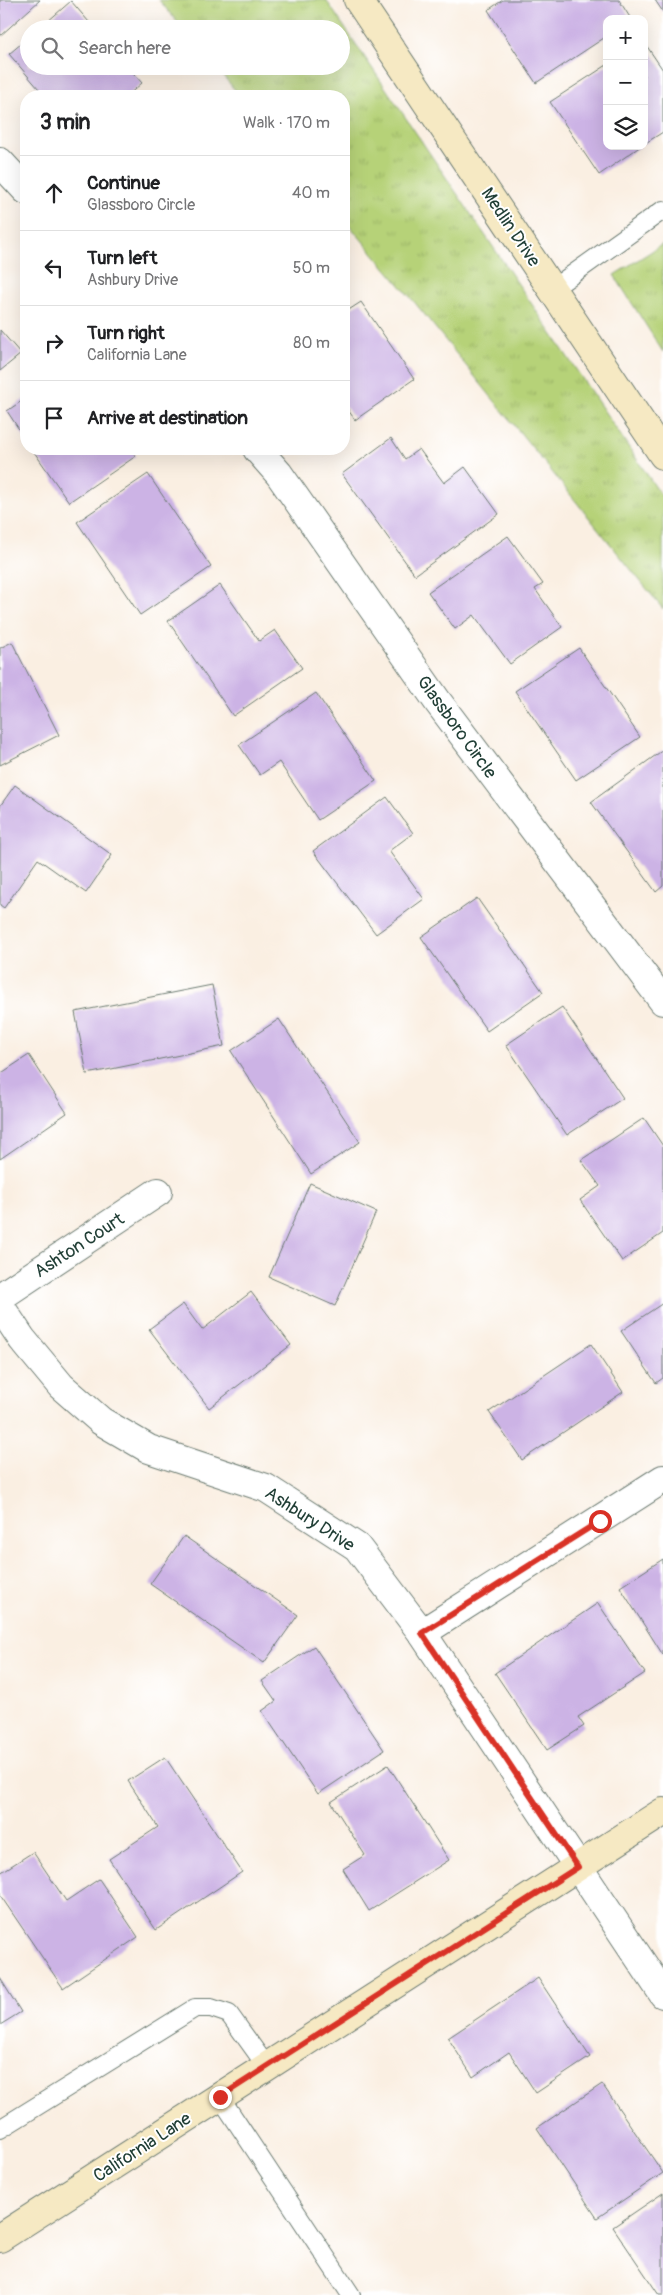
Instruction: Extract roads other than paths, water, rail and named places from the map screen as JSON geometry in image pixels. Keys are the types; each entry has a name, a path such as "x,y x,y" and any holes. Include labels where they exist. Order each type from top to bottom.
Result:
{"street":[{"name":"Medlin Drive","path":"358,0 663,455"},
{"path":"0,162 20,184"},
{"name":"Glassboro Circle","path":"262,455 278,474 438,702 663,1001"},
{"name":"Ashton Court","path":"0,1297 158,1192"},
{"name":"Ashbury Drive","path":"0,1306 22,1339 62,1386 100,1421 149,1449 266,1488 357,1547 422,1633 663,1994"},
{"path":"422,1633 663,1479"},
{"name":"California Lane","path":"0,2238 663,1812"}],"lane":[{"path":"552,289 663,210"},
{"path":"0,2129 195,2008 210,2008 229,2014 267,2067"},
{"path":"220,2097 351,2295"}]}
